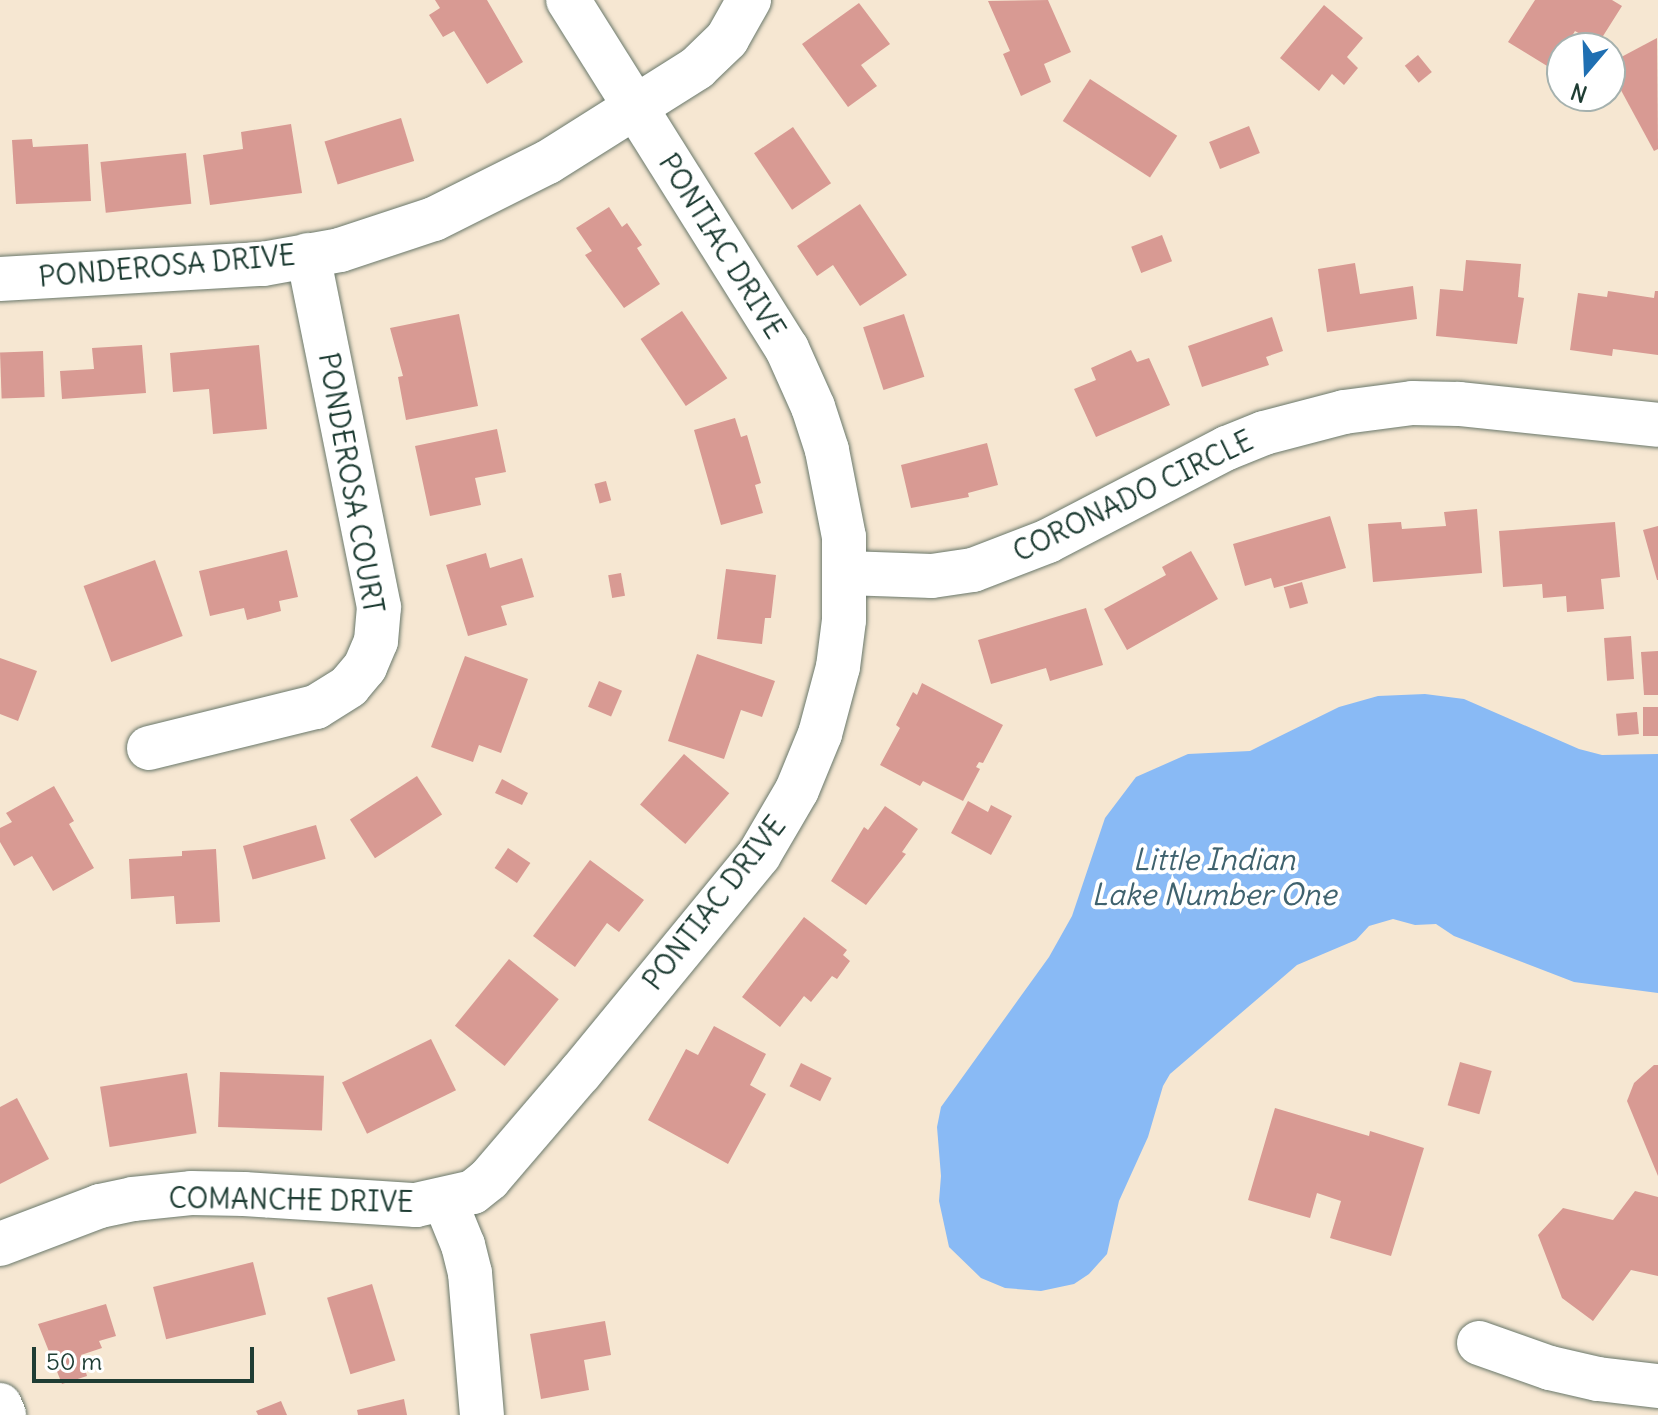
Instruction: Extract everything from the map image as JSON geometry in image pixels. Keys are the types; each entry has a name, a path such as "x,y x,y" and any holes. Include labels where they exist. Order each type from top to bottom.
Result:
{"street":[{"name":"PONTIAC DRIVE","path":"445,1201 473,1192 489,1179 759,855 797,790 820,734 838,667 846,573 840,509 813,407 787,349 568,0"},
{"path":"635,107 697,68 727,39 749,0"},
{"name":"PONDEROSA DRIVE","path":"0,279 263,264 340,250 434,219 477,200 635,107"},
{"name":"PONDEROSA COURT","path":"149,748 316,707 349,686 365,667 376,641 379,607 308,255"},
{"name":"CORONADO CIRCLE","path":"846,573 932,576 973,570 1048,541 1227,448 1264,433 1344,412 1412,403 1459,404 1658,425"},
{"name":"COMANCHE DRIVE","path":"0,1244 100,1206 191,1193 416,1205 445,1201"},
{"path":"445,1201 463,1245 470,1273 482,1415"},
{"path":"1479,1343 1550,1368 1598,1379 1658,1386"},
{"path":"0,1405 4,1415"}],"water":[{"name":"Little Indian Lake Number One","path":"1425,694 1464,699 1579,749 1602,755 1658,754 1658,993 1574,982 1454,936 1436,924 1415,925 1393,919 1369,926 1356,940 1297,965 1170,1074 1163,1086 1148,1137 1119,1201 1107,1254 1089,1274 1074,1284 1041,1291 1005,1288 981,1278 949,1247 939,1201 941,1176 937,1127 941,1107 1049,957 1072,916 1105,818 1136,777 1188,754 1250,751 1339,707 1378,696"}],"building":[{"path":"435,0 487,0 523,62 487,84 454,31 443,37 429,15 440,8"},
{"path":"1048,0 1071,52 1044,64 1051,82 1021,96 1003,54 1010,51 988,1"},
{"path":"1535,0 1612,0 1622,6 1606,32 1546,32 1546,65 1508,42"},
{"path":"859,3 890,44 861,65 877,86 848,107 802,44"},
{"path":"1324,5 1363,38 1347,57 1358,68 1344,85 1332,74 1319,91 1280,58"},
{"path":"1657,38 1658,149 1654,151 1626,99 1626,54"},
{"path":"1418,55 1432,72 1419,83 1405,66"},
{"path":"1090,79 1177,136 1150,178 1063,121"},
{"path":"401,118 414,161 338,184 324,141"},
{"path":"291,124 302,193 210,205 203,155 243,149 241,132"},
{"path":"1249,126 1260,153 1220,169 1209,142"},
{"path":"793,127 831,183 792,210 754,153"},
{"path":"32,139 33,147 88,144 91,201 16,204 12,140"},
{"path":"186,153 191,204 106,213 100,162"},
{"path":"860,204 907,275 860,306 833,265 817,276 797,246"},
{"path":"609,207 622,227 627,223 642,245 637,248 660,284 624,308 585,255 592,251 576,228"},
{"path":"1162,235 1172,261 1141,273 1131,247"},
{"path":"1466,260 1521,264 1518,297 1524,298 1517,344 1436,336 1440,289 1463,291"},
{"path":"1355,263 1360,294 1413,286 1417,319 1327,332 1318,269"},
{"path":"1608,291 1654,298 1655,291 1658,291 1658,355 1613,349 1612,356 1570,350 1578,293 1607,297"},
{"path":"682,311 727,378 686,406 641,339"},
{"path":"459,314 478,406 406,420 398,377 403,376 390,328"},
{"path":"904,314 924,377 883,390 863,327"},
{"path":"1272,317 1283,351 1266,357 1269,365 1202,387 1188,346"},
{"path":"142,345 146,393 62,399 60,371 94,369 92,348"},
{"path":"259,345 267,429 213,434 209,389 173,392 170,353"},
{"path":"1131,350 1137,362 1149,358 1170,405 1096,437 1074,389 1096,380 1091,368"},
{"path":"43,351 45,397 2,398 0,353"},
{"path":"735,418 741,437 747,435 761,483 755,485 763,513 721,525 694,430"},
{"path":"497,429 506,472 475,478 481,505 430,516 415,446"},
{"path":"987,443 998,485 968,493 969,497 911,508 901,465"},
{"path":"606,481 611,500 600,503 594,484"},
{"path":"1477,509 1482,573 1373,582 1368,524 1401,522 1402,529 1446,526 1444,512"},
{"path":"1330,516 1346,568 1274,588 1271,578 1245,586 1233,544"},
{"path":"1615,522 1620,577 1601,579 1604,609 1567,612 1566,596 1543,598 1542,584 1503,587 1499,531"},
{"path":"1658,526 1658,580 1657,580 1643,530"},
{"path":"287,550 298,597 279,601 281,611 247,620 244,608 210,616 199,571"},
{"path":"1191,551 1218,599 1127,650 1104,609 1166,575 1162,567"},
{"path":"486,553 490,568 522,558 534,597 501,606 507,625 468,636 446,565"},
{"path":"155,560 183,636 111,662 84,586"},
{"path":"726,569 776,575 771,618 765,618 762,644 717,639"},
{"path":"621,573 625,596 612,598 608,575"},
{"path":"1302,582 1308,603 1290,608 1284,587"},
{"path":"1086,608 1103,665 1050,681 1046,668 991,684 978,640"},
{"path":"1631,636 1634,679 1607,681 1604,638"},
{"path":"1658,651 1658,695 1644,695 1641,652"},
{"path":"697,654 775,681 762,717 741,710 724,759 668,741"},
{"path":"465,656 528,679 501,753 479,745 473,762 431,747"},
{"path":"0,658 37,671 18,721 0,714"},
{"path":"599,681 622,691 611,717 588,707"},
{"path":"922,683 1003,725 983,763 979,762 976,767 980,769 963,801 923,781 920,786 880,765 900,728 896,725 913,692 917,695"},
{"path":"1643,707 1658,707 1658,736 1643,736"},
{"path":"1637,712 1639,734 1618,736 1616,714"},
{"path":"684,754 729,793 685,844 640,805"},
{"path":"417,776 442,815 375,858 350,820"},
{"path":"502,779 528,793 522,805 495,793"},
{"path":"54,786 74,821 69,824 94,868 53,891 32,856 14,866 0,842 0,828 12,822 6,813"},
{"path":"968,801 988,812 991,805 1012,816 991,855 951,833"},
{"path":"885,806 918,829 902,852 906,854 866,905 831,881 864,827 868,830"},
{"path":"316,825 326,859 253,880 243,846"},
{"path":"508,848 530,863 517,883 495,868"},
{"path":"216,849 220,922 176,924 174,896 131,899 129,859 182,856 182,851"},
{"path":"590,860 644,900 619,932 607,923 575,967 533,936"},
{"path":"804,917 847,950 843,955 850,961 837,979 832,976 811,1002 804,996 780,1027 742,997"},
{"path":"509,959 559,999 505,1066 455,1026"},
{"path":"714,1026 766,1054 750,1085 766,1094 728,1164 648,1120 686,1049 698,1055"},
{"path":"431,1039 456,1090 367,1134 342,1082"},
{"path":"1460,1062 1492,1071 1479,1114 1448,1105"},
{"path":"801,1063 832,1078 820,1101 790,1086"},
{"path":"1658,1065 1658,1176 1627,1101 1634,1083"},
{"path":"220,1072 324,1076 322,1131 218,1127"},
{"path":"187,1073 197,1133 110,1147 100,1087"},
{"path":"17,1098 49,1159 0,1184 0,1107"},
{"path":"1275,1108 1369,1136 1370,1131 1424,1148 1391,1256 1330,1238 1341,1201 1317,1193 1310,1218 1248,1200"},
{"path":"1635,1191 1658,1197 1658,1276 1631,1270 1593,1321 1562,1298 1538,1235 1563,1208 1613,1220"},
{"path":"253,1262 266,1314 166,1339 153,1287"},
{"path":"372,1284 395,1361 350,1374 327,1298"},
{"path":"106,1304 116,1336 99,1341 102,1348 81,1355 87,1376 62,1384 38,1324"},
{"path":"605,1321 611,1355 584,1360 589,1390 541,1399 530,1334"},
{"path":"404,1399 407,1415 358,1415 357,1410"},
{"path":"281,1401 287,1415 258,1415 256,1411"}]}
